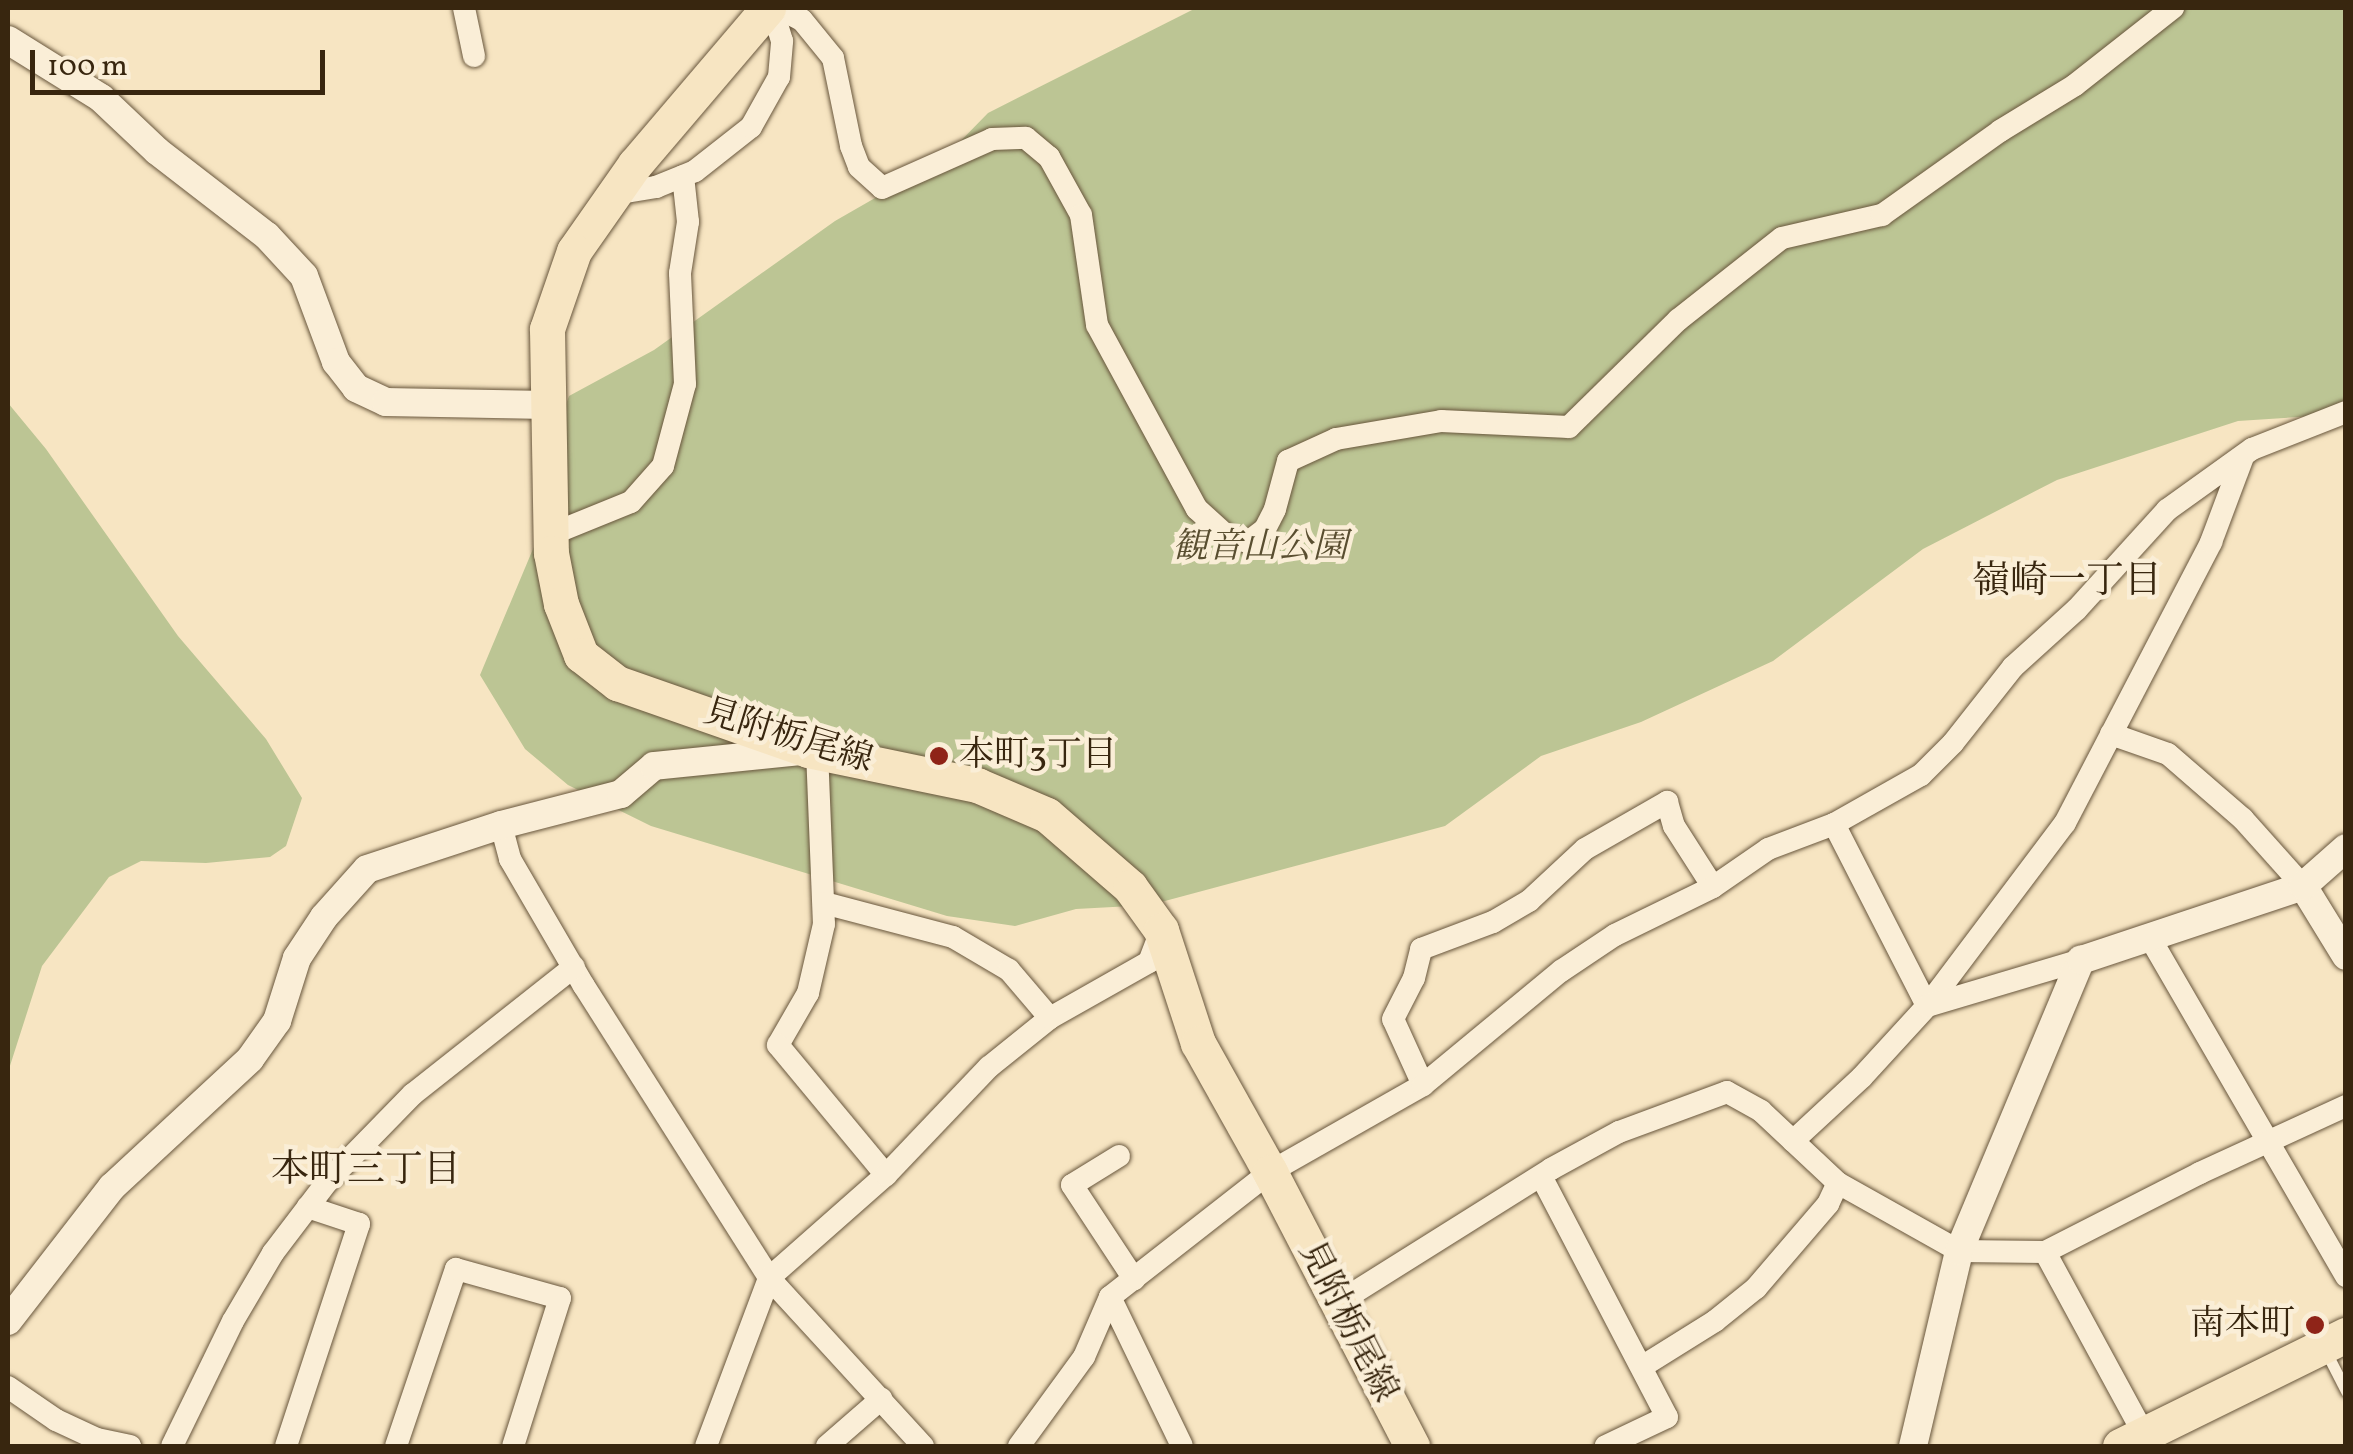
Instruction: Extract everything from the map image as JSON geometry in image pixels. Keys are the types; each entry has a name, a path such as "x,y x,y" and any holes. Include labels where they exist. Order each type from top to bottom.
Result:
{"main road":[{"name":"見附栃尾線","path":"773,8 614,194 574,251 547,329 552,534 561,604 581,655 617,683 812,751 977,785 1048,814 1130,887 1161,930 1198,1043 1270,1172 1412,1446"},
{"path":"2138,1443 2334,1340"}],"street":[{"path":"464,8 474,56"},
{"path":"773,8 802,20 833,58 851,146 860,167 882,188 992,139 1026,138 1049,157 1081,215 1096,326 1197,509 1228,537 1248,542 1270,519 1288,461 1336,438 1442,421 1569,427 1678,320 1782,238 1882,215 2000,131 2075,85 2173,8"},
{"path":"614,194 656,187 683,176 722,153 751,127 768,104 779,78 782,41 773,8"},
{"path":"8,40 101,98 156,151 267,236 304,276 336,362 356,388 386,402 547,406"},
{"path":"552,534 632,502 663,466 684,384 680,273 688,222 683,176"},
{"path":"1019,1446 1084,1357 1110,1297 1270,1172 1423,1085 1561,971 1649,916 1713,888 1768,849 1834,824 1921,775 1953,743 2012,667 2076,610 2168,510 2276,436 2346,412"},
{"path":"1793,1142 1862,1078 1927,1006 2065,823 2211,542 2243,457"},
{"path":"2111,734 2168,754 2243,819 2304,886 2346,956"},
{"path":"8,1321 112,1187 250,1058 278,1021 297,958 324,917 366,869 501,824 620,794 654,766 812,751 824,924 808,993 778,1044 886,1175"},
{"path":"1423,1085 1393,1019 1414,978 1420,949 1493,922 1528,901 1585,849 1667,802 1674,826 1713,888"},
{"path":"501,824 510,858 574,967 768,1278 923,1446"},
{"path":"1834,824 1927,1006"},
{"path":"1927,1006 2304,886 2346,848"},
{"path":"824,904 953,936 1009,970 1050,1018"},
{"path":"706,1446 768,1278 886,1175 989,1066 1050,1018 1149,962 1161,930"},
{"path":"2150,938 2346,1276"},
{"path":"1914,1446 1959,1251 2081,960"},
{"path":"172,1446 233,1321 273,1254 308,1207 412,1094 574,967"},
{"path":"1336,1304 1540,1176 1619,1132 1727,1092 1761,1111 1838,1184 1959,1251 2045,1252 2346,1106"},
{"path":"1120,1156 1072,1185 1134,1279"},
{"path":"1540,1176 1666,1417 1619,1444"},
{"path":"1642,1366 1715,1322 1756,1288 1828,1204 1838,1184"},
{"path":"286,1446 358,1224 308,1207"},
{"path":"2045,1252 2138,1443"},
{"path":"396,1446 456,1269 560,1298 513,1446"},
{"path":"1110,1297 1182,1446"},
{"path":"8,1387 56,1420 98,1439 130,1446"},
{"path":"827,1446 881,1399"}],"lane":[{"path":"2334,1340 2346,1391"}],"green space":[{"name":"観音山公園","path":"1196,8 2345,8 2345,414 2238,421 2057,480 1923,549 1773,661 1641,722 1541,756 1445,826 1150,905 1076,909 1015,926 947,916 651,826 568,785 525,749 480,675 538,537 550,448 569,396 654,350 835,221 943,159 988,113"},
{"path":"8,403 46,449 178,636 266,739 302,798 286,846 270,857 206,863 141,861 109,877 42,966 8,1072"}],"place":[{"name":"本町3丁目","path":"939,756"},
{"name":"南本町","path":"2315,1325"}],"district":[{"name":"嶺崎一丁目","path":"2067,583"},
{"name":"本町三丁目","path":"366,1172"}]}
